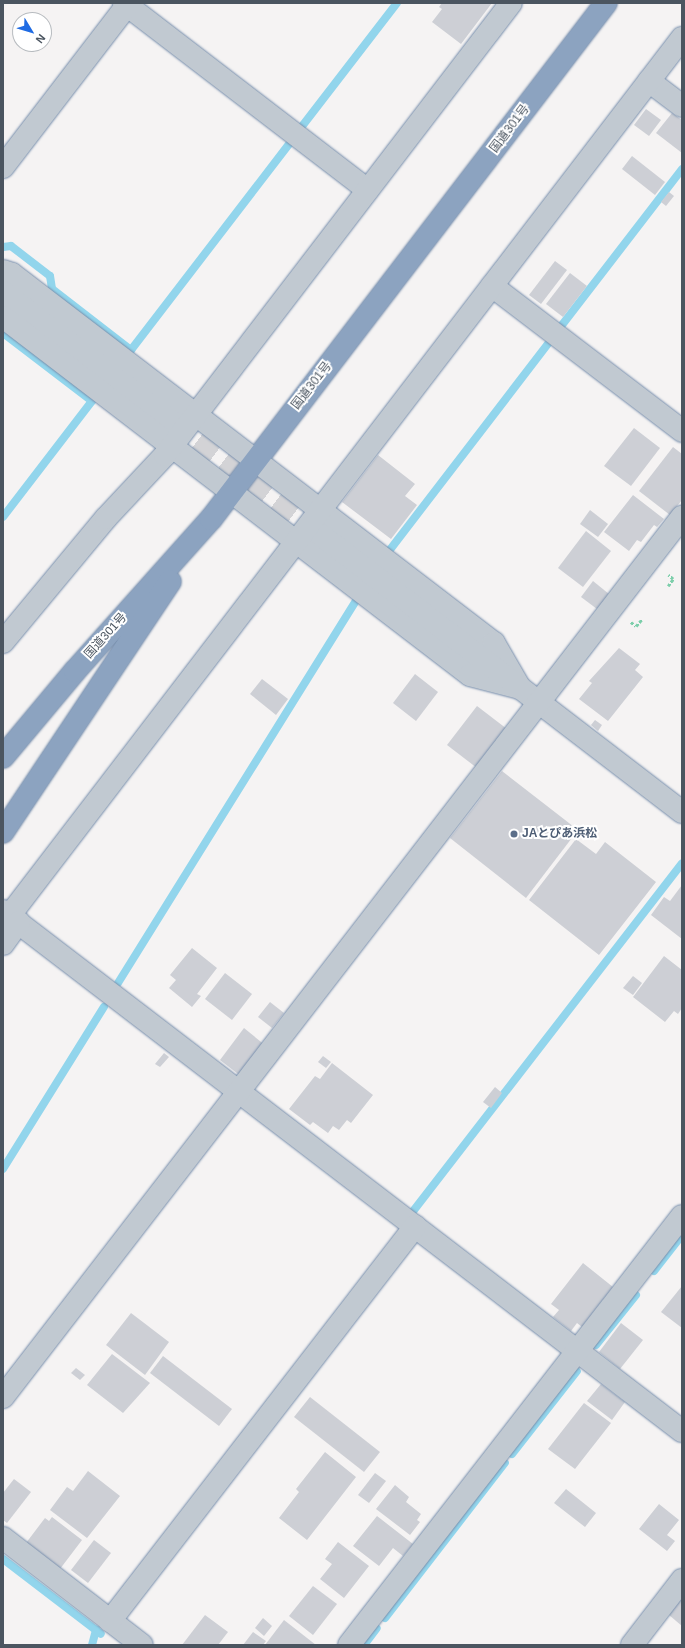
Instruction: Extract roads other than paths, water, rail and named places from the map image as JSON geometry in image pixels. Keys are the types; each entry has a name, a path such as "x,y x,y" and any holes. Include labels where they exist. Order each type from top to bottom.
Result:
{"highway":[{"name":"国道301号","path":"3,757 75,671 211,519 606,3"},
{"path":"3,832 211,519"}],"street":[{"path":"3,642 106,518 171,446 511,3"},
{"path":"3,167 127,4 368,190"},
{"path":"3,944 11,916 682,38"},
{"path":"649,81 682,106"},
{"path":"3,271 12,274 494,643 520,688"},
{"path":"492,286 682,431"},
{"path":"3,292 171,421"},
{"path":"3,317 470,675 520,688"},
{"path":"3,1397 682,517"},
{"path":"317,532 682,812"},
{"path":"11,916 682,1431"},
{"path":"349,1645 682,1216"},
{"path":"110,1620 415,1226"},
{"path":"3,1538 142,1645"},
{"path":"632,1645 682,1580"}],"waterway":[{"path":"303,125 397,3"},
{"path":"3,247 11,246 50,276 52,289 131,350 289,144"},
{"path":"562,325 682,169"},
{"path":"3,333 92,401 3,517"},
{"path":"389,551 548,344"},
{"path":"118,983 356,600"},
{"path":"414,1210 682,863"},
{"path":"3,1169 104,1007"},
{"path":"654,1271 682,1235"},
{"path":"596,1345 636,1295"},
{"path":"512,1454 577,1371"},
{"path":"385,1618 505,1463"},
{"path":"3,1559 101,1634"},
{"path":"364,1645 377,1628"},
{"path":"92,1645 96,1630"}],"tunnel":[{"path":"171,421 317,532"}],"place":[{"name":"JAとぴあ浜松","path":"514,834"}]}
